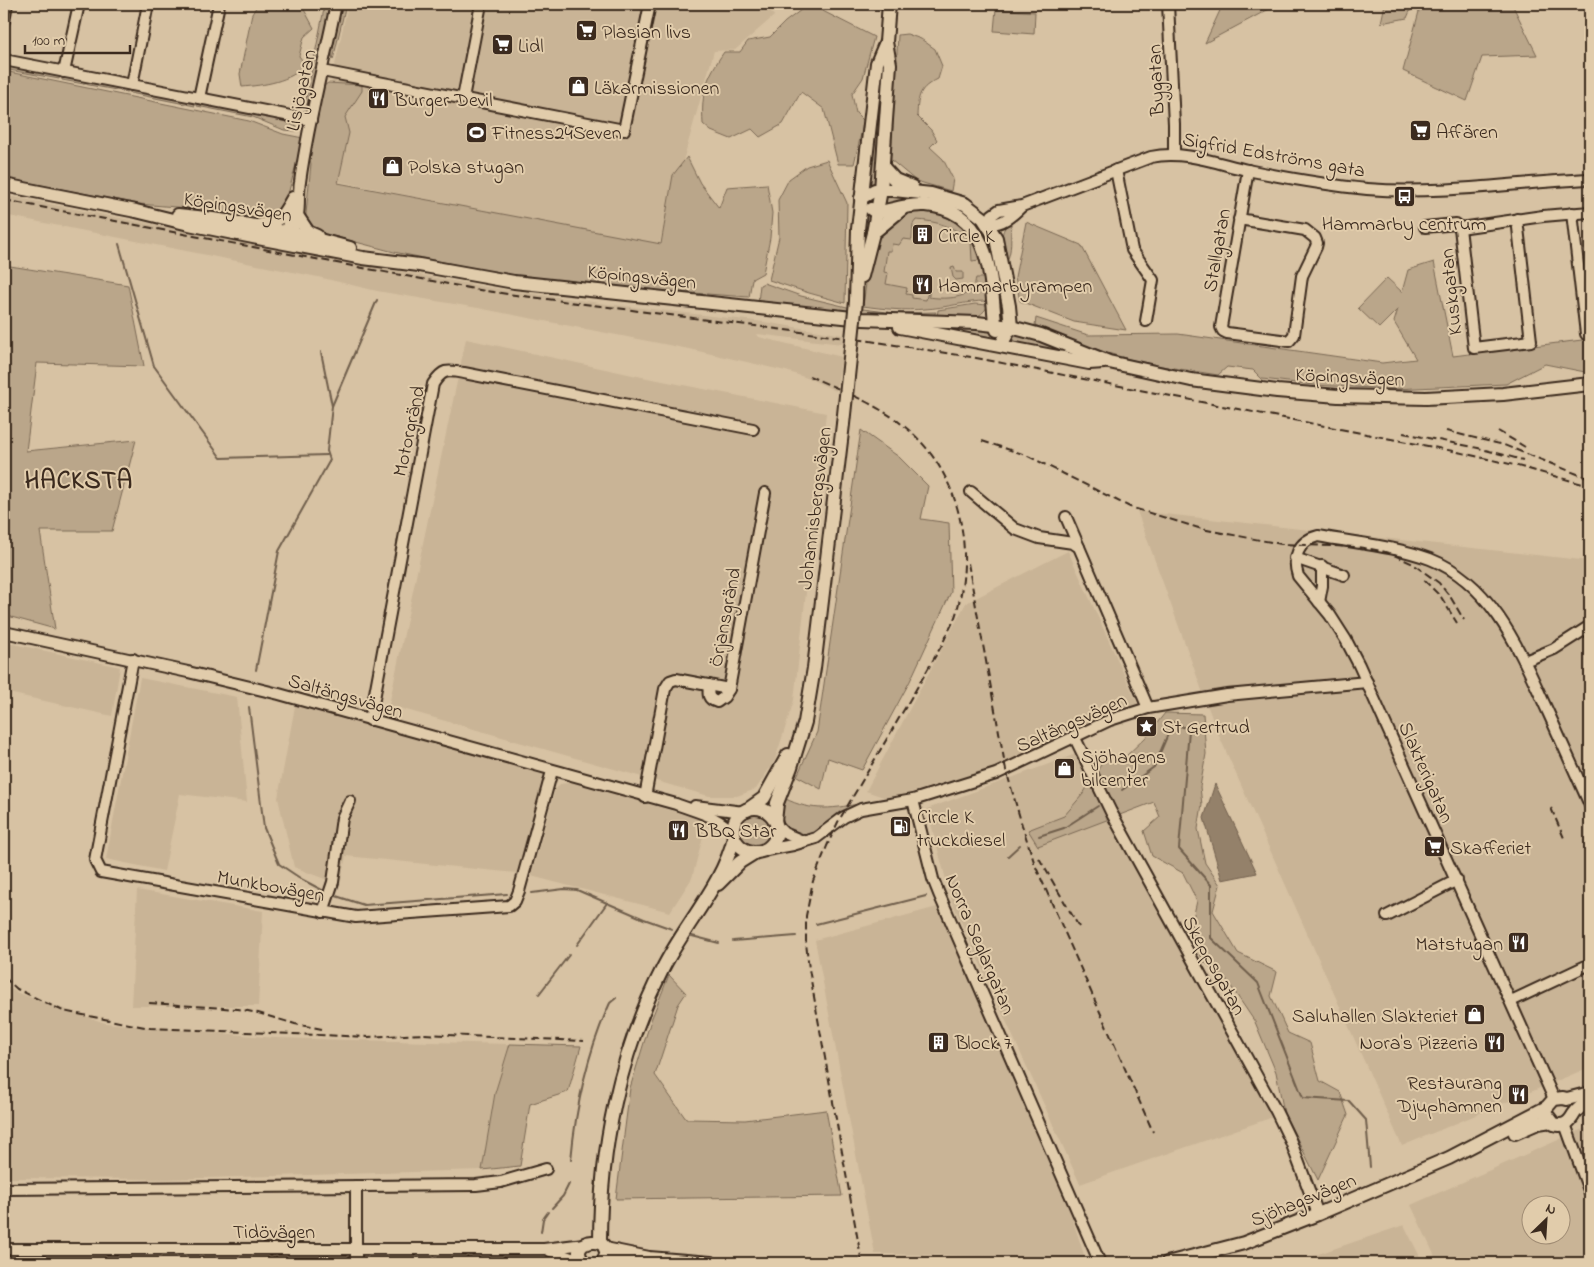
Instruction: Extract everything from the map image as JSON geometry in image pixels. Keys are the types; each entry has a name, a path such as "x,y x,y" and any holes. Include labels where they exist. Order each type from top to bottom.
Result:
{"main road":[{"path":"886,42 889,4"},
{"name":"Johannisbergsvägen","path":"856,300 873,233 881,190 890,64 886,42"},
{"name":"Johannisbergsvägen","path":"775,823 777,803 805,722 814,668 856,300 861,198 877,63 886,42"},
{"path":"883,167 895,180 931,194 965,204 976,211 988,224 996,238 993,306 994,324 1001,345"},
{"name":"Köpingsvägen","path":"4,185 136,211 189,224 289,238 326,241 419,265"},
{"path":"931,194 875,190 861,198 869,209 877,213 925,205 938,207 961,217 977,233 995,268 1009,306 1018,321 1041,335"},
{"path":"256,226 279,219 293,198"},
{"path":"873,233 905,207"},
{"name":"Köpingsvägen","path":"136,211 190,216 256,226 289,238 363,258 419,265 514,282 862,319 1011,326 1041,335 1109,362 1191,380 1277,391 1338,396 1426,398 1503,394 1590,384"},
{"path":"298,217 308,232 326,241"},
{"path":"977,233 988,224"},
{"path":"977,323 987,315 993,306"},
{"path":"1001,345 1011,326 1009,306"},
{"name":"Köpingsvägen","path":"862,319 1089,363 1109,362"},
{"name":"Johannisbergsvägen","path":"746,811 764,798 805,722"},
{"path":"649,1258 604,1263 605,1259 594,1244 611,1122 619,1085 638,1023 670,954 709,893 730,854 736,820 746,811 754,809 762,810 772,817 775,823 776,834 774,841 769,847 740,862 709,893"},
{"path":"734,835 742,847 748,851 758,852"},
{"name":"Sjöhagsvägen","path":"1167,1263 1244,1243 1318,1214 1449,1158 1556,1102 1590,1093"},
{"path":"1565,1124 1590,1100"},
{"path":"1551,1121 1547,1115 1556,1102 1573,1106 1574,1115"},
{"name":"Sjöhagsvägen","path":"1449,1158 1459,1156 1538,1124 1551,1121 1557,1125 1565,1124"},
{"path":"583,1262 580,1249 594,1244 649,1258 711,1263"}],"street":[{"path":"4,22 7,4"},
{"path":"64,72 79,4"},
{"path":"132,85 148,4"},
{"path":"199,98 219,4"},
{"name":"Lisjögatan","path":"289,238 298,217 299,183 336,4"},
{"path":"463,98 481,4"},
{"path":"322,71 624,130 650,4"},
{"name":"Bygatan","path":"1168,4 1174,154"},
{"path":"4,60 311,120"},
{"name":"Sigfrid Edströms gata","path":"988,224 1000,223 1022,206 1151,156 1174,154 1248,170 1341,186 1416,191 1590,179"},
{"path":"1116,170 1132,250 1153,280 1146,321"},
{"name":"Stallgatan","path":"1239,219 1305,230 1312,234 1317,243 1302,276 1294,335 1289,341 1227,333 1223,331 1221,326 1239,219 1248,170"},
{"name":"Lisjögatan","path":"289,238 287,227 293,198 299,183"},
{"name":"Kuskgatan","path":"1516,219 1531,341 1474,348 1460,228 1516,219 1590,212"},
{"path":"1572,213 1588,334"},
{"path":"1425,227 1456,224 1460,228"},
{"name":"Motorgränd","path":"370,720 433,384 440,374 448,371 464,373 752,429"},
{"path":"971,492 1015,529 1039,538 1073,543 1079,548"},
{"name":"Örjansgränd","path":"645,797 665,689 670,681 676,678 729,689 765,493"},
{"path":"1066,517 1148,708"},
{"path":"1344,575 1322,566 1296,562 1295,555 1304,542 1318,536 1406,552 1431,560 1452,570 1475,590 1503,623 1525,660 1590,805"},
{"name":"Slakterigatan","path":"1296,562 1298,576 1330,615 1346,640 1367,682 1556,1102"},
{"path":"1319,602 1322,586 1322,566"},
{"path":"1525,660 1554,649 1590,626"},
{"name":"Saltängsvägen","path":"4,632 133,659 272,692 645,797 676,804 746,811"},
{"name":"Munkbovägen","path":"133,659 95,860 101,872 356,917 508,906 515,901 519,891 552,771"},
{"name":"Saltängsvägen","path":"758,852 816,838 844,817 861,809 913,800 996,774 1110,720 1148,708 1227,695 1367,682"},
{"path":"709,685 709,698 717,702 724,698 729,689"},
{"name":"Skeppsgatan","path":"1074,736 1111,812 1276,1111 1318,1214"},
{"name":"Norra Seglargatan","path":"913,800 933,879 939,894 1100,1263"},
{"path":"323,912 333,882 342,818 350,801"},
{"name":"Saltängsvägen","path":"676,804 719,820 727,825 734,835"},
{"path":"775,823 784,833 803,841"},
{"path":"1387,916 1457,880"},
{"path":"1512,1002 1590,964"},
{"path":"1565,1124 1590,1193"},
{"path":"4,1189 486,1185 546,1169"},
{"path":"356,1186 356,1263"},
{"name":"Tidövägen","path":"4,1249 544,1249 594,1244"},
{"name":"Tidövägen","path":"544,1249 583,1262"}],"shaded area":[{"path":"258,4 301,4 314,28 304,37 299,56 306,65 299,71 276,82 242,87 240,74 252,14"},
{"path":"325,4 331,4 309,107 304,109"},
{"path":"340,4 346,4 333,60 331,50"},
{"path":"348,4 766,4 774,16 735,50 714,51 659,246 316,177 321,131"},
{"path":"809,4 874,37 863,78 852,94 856,113 864,121 854,164 838,164 824,109 801,92 783,124 760,137 752,129 731,139 711,131 703,124 703,103 706,86 724,52 740,52 748,41 770,37 785,22"},
{"path":"1223,4 1272,4 1269,9 1205,43"},
{"path":"1385,4 1413,4 1407,18 1381,23"},
{"path":"1421,4 1512,4 1537,55 1482,57 1467,101 1403,71"},
{"path":"996,9 1035,12 1034,34 994,31"},
{"path":"907,34 921,39 935,49 942,66 938,79 923,89 919,97 917,116 931,130 937,140 930,147 943,159 953,179 951,191 916,181 891,160 898,35"},
{"path":"884,59 878,187 866,190 882,69"},
{"path":"4,64 60,75 59,79 4,69"},
{"path":"4,71 249,121 283,134 303,138 286,202 281,213 260,220 201,209 139,204 4,178"},
{"path":"62,76 128,88 127,92 62,80"},
{"path":"328,83 362,85 362,91 345,117 349,133 338,183 661,244 673,175 687,157 700,183 719,208 727,187 767,184 772,213 770,238 763,273 752,279 749,297 595,286 512,276 394,252 310,230 305,224 311,164 308,150 321,88"},
{"path":"130,89 195,101 195,106 130,93"},
{"path":"198,102 268,115 297,126 296,131 284,130 253,117 197,106"},
{"path":"827,160 847,203 845,303 769,280 779,237 778,200 789,179 807,166"},
{"path":"883,192 958,206 981,223 959,212 881,209"},
{"path":"4,195 267,247 486,287 607,304 764,322 844,335 842,344 757,334 759,337 842,357 836,391 786,371 689,349 478,308 377,291 318,277 4,215"},
{"path":"922,211 943,216 958,225 971,239 980,258 979,260 972,261 971,242 959,232 939,223 916,220 913,224 912,240 903,239 899,245 892,244 891,251 887,251 884,272 888,273 886,284 907,288 906,294 912,295 912,298 926,300 928,291 923,288 929,289 929,297 960,296 971,291 976,278 984,278 987,295 986,301 917,310 863,306 871,258 880,235 896,218 912,212"},
{"path":"909,212 959,224 968,233 980,258 986,301 926,309 885,309 863,306 871,264 880,236"},
{"path":"1011,222 1010,248 1006,263 1002,235 1006,226"},
{"path":"1026,222 1081,245 1126,330 1074,322 1020,301 1015,277"},
{"path":"1434,262 1453,356 1590,339 1590,371 1585,372 1545,364 1506,384 1393,389 1314,385 1262,379 1253,370 1227,367 1218,375 1146,363 1090,347 1035,325 1036,318 1088,335 1178,334 1382,363 1416,359 1394,322 1398,309 1379,328 1358,308 1387,278 1402,292 1408,270"},
{"path":"4,265 128,285 144,366 37,363 26,451 136,440 112,531 40,531 55,629 4,615"},
{"path":"954,267 956,272 963,272 963,279 956,280 953,277 951,268"},
{"path":"764,283 801,296 847,307 895,313 936,312 934,315 893,316 758,302 760,285"},
{"path":"975,304 988,305 984,311 973,318 937,317 938,310"},
{"path":"915,326 991,326 993,335 990,338"},
{"path":"1015,330 1092,358 1010,342"},
{"path":"466,339 642,377 826,413 794,700 775,760 756,789 737,796 709,796 389,705"},
{"path":"861,430 899,457 928,486 921,519 949,523 951,592 910,681 862,770 828,758 821,789 797,776 817,732"},
{"path":"1137,511 1590,561 1590,1067 1402,1146 1216,729"},
{"path":"1068,551 1139,707 1012,763 889,799 866,791 966,603"},
{"path":"4,642 120,667 112,716 4,692"},
{"path":"140,678 237,697 247,802 180,794 164,871 106,859"},
{"path":"295,706 546,775 517,873 346,856 340,885 294,867 278,798"},
{"path":"1165,713 1203,714 1206,754 1200,787 1202,805 1198,829 1205,863 1220,885 1213,911 1238,953 1277,972 1271,996 1288,1033 1310,1043 1320,1081 1340,1092 1348,1115 1318,1180 1284,1113 1276,1072 1255,1022 1226,979 1203,961 1190,931 1197,901 1183,873 1152,856 1144,831 1160,817 1154,802 1038,846 1028,830 1064,816 1083,794 1107,755 1124,758 1146,737"},
{"path":"1076,754 1276,1116 1080,1184 952,902 927,809"},
{"path":"574,782 707,821 692,878 670,912 531,876 555,790 560,784"},
{"path":"1215,784 1257,873 1222,880 1204,818"},
{"path":"784,798 805,806 824,808 865,803 842,813 816,831 801,836 794,835 787,830 780,820"},
{"path":"755,815 767,820 772,832 767,844 755,849 743,844 738,832 743,820"},
{"path":"137,890 263,911 258,1006 131,1006"},
{"path":"941,906 1056,1168 1085,1258 875,1254 815,940"},
{"path":"669,975 686,993 678,1005 655,1075 686,1119 745,1120 826,1110 842,1196 616,1199 630,1088 651,1020"},
{"path":"4,985 18,993 105,1023 275,1038 510,1044 495,1093 482,1170 168,1179 4,1178"},
{"path":"510,1044 581,1046 568,1092 530,1104 520,1166 482,1170 495,1093"},
{"path":"1590,1126 1590,1263 1438,1263 1411,1205"},
{"path":"1404,1225 1423,1263 1292,1263"},
{"path":"524,1260 536,1263 438,1263 440,1261"}],"waterway":[{"path":"119,244 154,366 221,458 327,455"},
{"path":"256,670 279,551 330,460 327,451 332,406 377,300"},
{"path":"321,352 332,406"},
{"path":"249,707 264,828 279,864 322,890"},
{"path":"1122,790 1154,767 1173,722 1189,730 1179,849 1211,885 1211,938 1258,983 1303,1098 1349,1101 1366,1120 1370,1167"},
{"path":"1039,836 1064,828 1098,806"},
{"path":"1008,856 1020,845"},
{"path":"532,893 564,889 577,890 672,929"},
{"path":"336,896 364,905 507,894"},
{"path":"816,924 926,896"},
{"path":"577,945 607,903"},
{"path":"692,936 719,943"},
{"path":"733,941 796,936"},
{"path":"539,994 569,955"},
{"path":"571,1160 579,1099 589,1060 610,1003 616,998"},
{"path":"552,1208 563,1196 569,1184"},
{"path":"541,1232 543,1219 548,1212"}],"railway":[{"path":"4,200 485,291 870,341 971,357 1453,451 1514,465 1590,486"},
{"path":"809,376 883,411 904,426 923,444 938,465 950,487 958,511 963,537 964,563 962,588 953,622 942,645 838,822 813,881 806,916 806,943 809,969 862,1263"},
{"path":"1446,431 1504,445 1590,479"},
{"path":"1498,431 1525,447"},
{"path":"1403,433 1478,448 1523,460"},
{"path":"982,441 1026,455 1130,507 1202,529 1281,544 1358,547 1392,554 1413,564 1439,583 1451,598 1464,620"},
{"path":"968,563 1006,770 1035,865 1153,1132"},
{"path":"1424,580 1441,597 1457,623"},
{"path":"1551,808 1564,838"},
{"path":"1039,858 1079,927"},
{"path":"4,977 17,989 63,1011 150,1028 368,1037 423,1034 584,1041"},
{"path":"149,1003 238,1009 322,1029"}],"place":[{"name":"Plasian livs","path":"586,31"},
{"name":"Lidl","path":"502,45"},
{"name":"Läkarmissionen","path":"578,87"},
{"name":"Burger Devil","path":"378,99"},
{"name":"Affären","path":"1420,131"},
{"name":"Fitness24Seven","path":"476,132"},
{"name":"Polska stugan","path":"392,166"},
{"name":"Hammarby centrum","path":"1404,197"},
{"name":"Circle K","path":"922,235"},
{"name":"Hammarbyrampen","path":"922,285"},
{"name":"St Gertrud","path":"1146,726"},
{"name":"Sjöhagens bilcenter","path":"1065,768"},
{"name":"Circle K truckdiesel","path":"901,827"},
{"name":"BBQ Star","path":"679,830"},
{"name":"Skafferiet","path":"1434,847"},
{"name":"Matstugan","path":"1519,943"},
{"name":"Saluhallen Slakteriet","path":"1474,1015"},
{"name":"Block 7","path":"939,1042"},
{"name":"Nora's Pizzeria","path":"1494,1042"},
{"name":"Restaurang Djuphamnen","path":"1518,1094"}],"district":[{"name":"HACKSTA","path":"79,479"}]}
